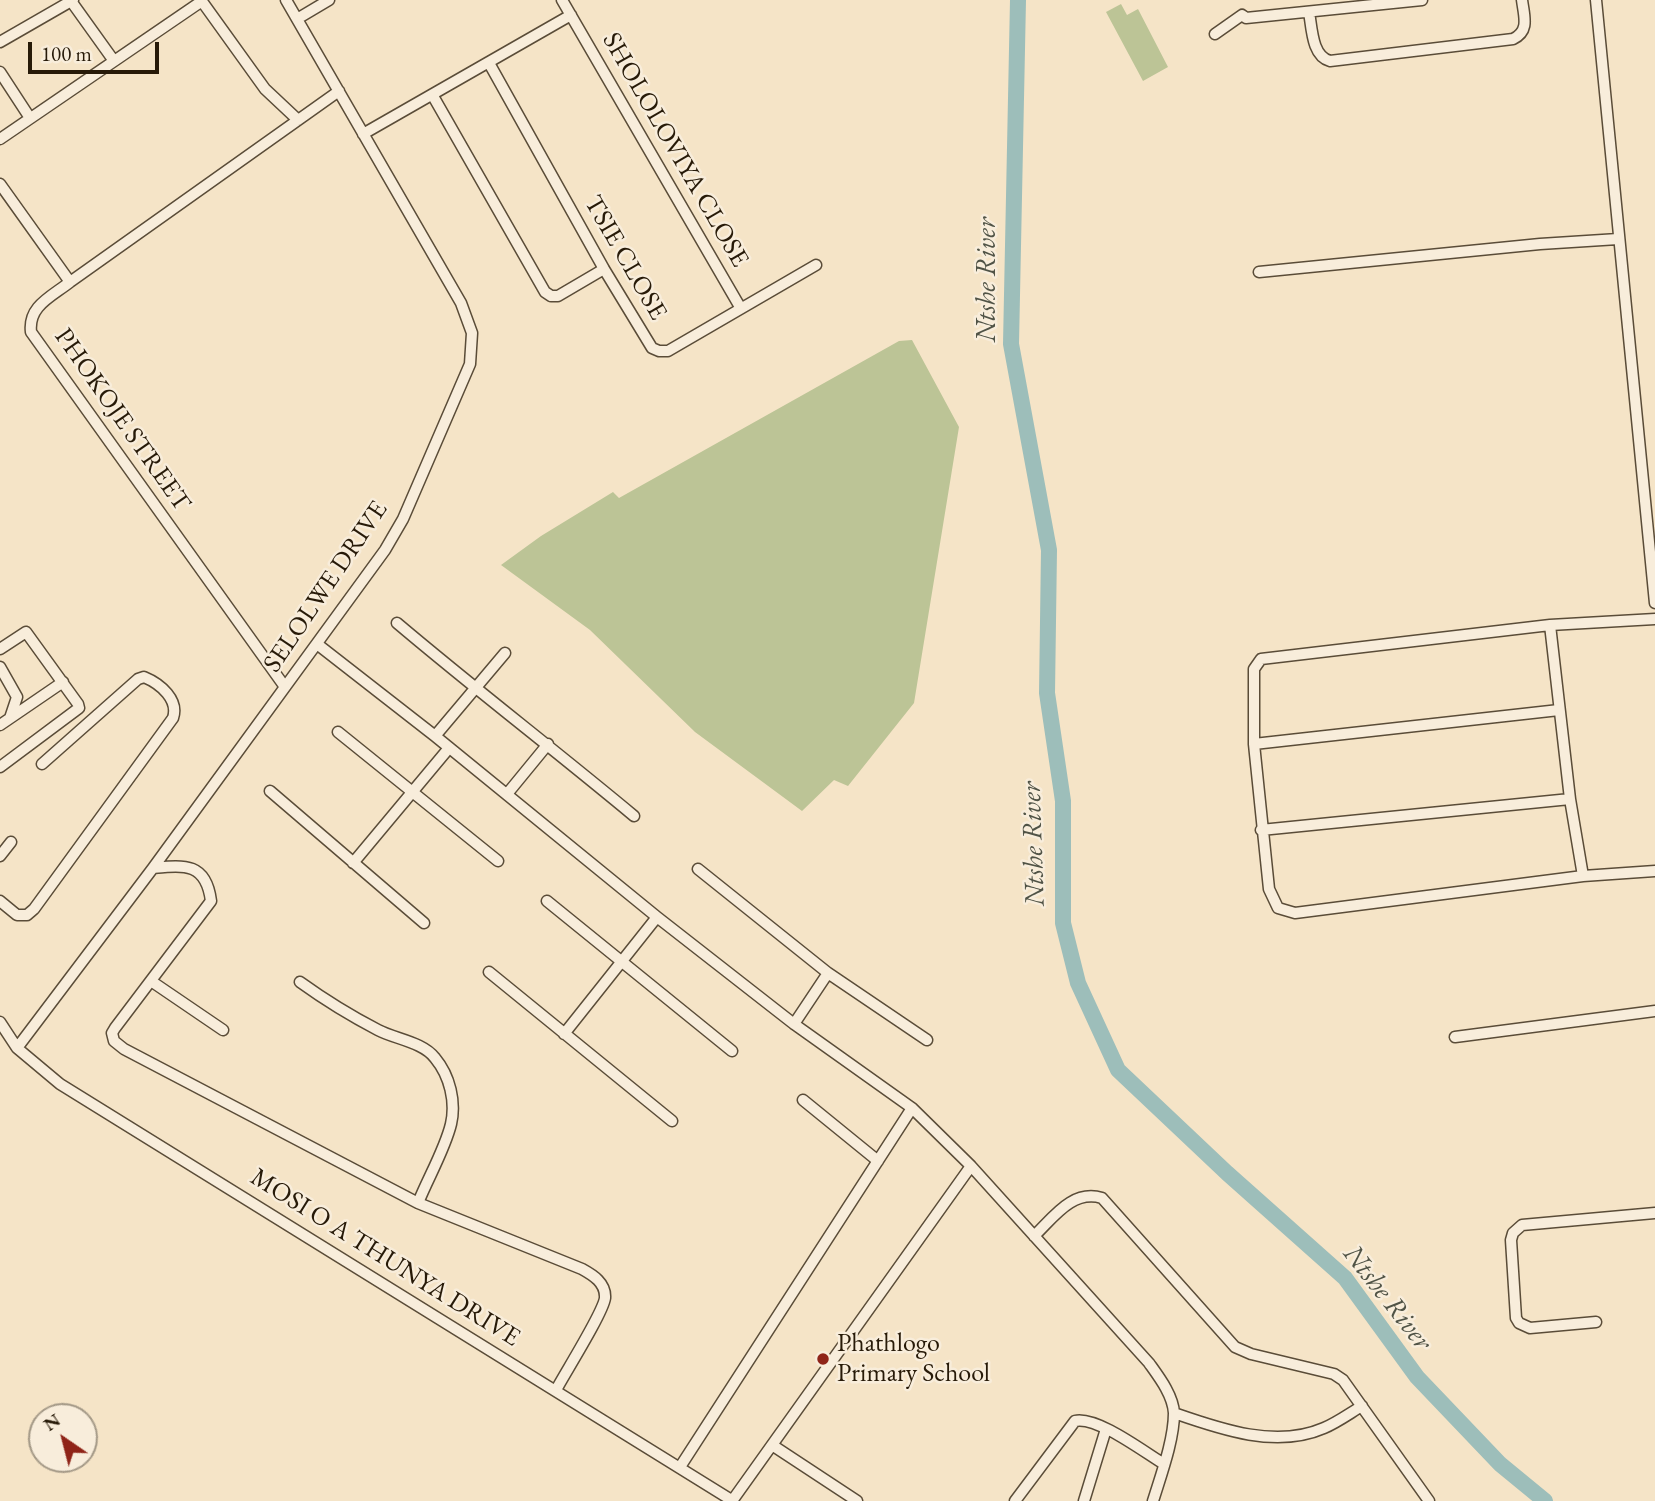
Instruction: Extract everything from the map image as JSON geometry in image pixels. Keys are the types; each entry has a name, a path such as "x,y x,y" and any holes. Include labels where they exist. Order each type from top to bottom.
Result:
{"street":[{"name":"SELOLWE DRIVE","path":"17,1048 153,868 399,527 470,364 472,333 461,303 286,0"},
{"path":"297,19 329,0"},
{"name":"SHOLOLOVIYA CLOSE","path":"562,0 740,307"},
{"path":"1215,34 1242,15 1246,18 1422,0"},
{"path":"1309,12 1317,52 1322,59 1330,61 1513,39 1521,35 1526,27 1522,0"},
{"path":"1596,0 1655,603"},
{"path":"0,42 72,1 114,61"},
{"path":"0,139 202,1 265,89 298,120"},
{"path":"363,134 571,15"},
{"name":"TSIE CLOSE","path":"489,63 604,269 652,348 668,351 816,265"},
{"path":"0,72 30,118"},
{"name":"PHOKOJE STREET","path":"285,687 31,332 30,320 35,310 70,282 339,91"},
{"path":"433,96 545,292 558,296 604,269"},
{"path":"1,189 70,282"},
{"path":"1259,272 1618,239"},
{"path":"1655,619 1550,625 1261,659 1254,670 1254,744 1261,830 1272,899 1278,908 1295,913 1583,876 1655,871"},
{"path":"397,623 634,816"},
{"path":"1550,625 1570,799 1583,876"},
{"path":"0,649 26,632 78,704 77,711 0,767"},
{"path":"317,644 794,1024 912,1108 971,1167 1149,1363 1169,1396 1174,1413 1164,1464 1153,1501"},
{"path":"435,736 505,653"},
{"path":"0,667 17,697 5,722"},
{"path":"0,901 17,915 27,915 34,909 173,718 176,710 172,699 150,680 144,677 138,679 42,764"},
{"path":"5,722 63,682"},
{"path":"1254,744 1559,710"},
{"path":"338,732 498,862"},
{"path":"507,794 548,744"},
{"path":"353,863 449,748"},
{"path":"270,791 424,923"},
{"path":"1261,830 1570,799"},
{"path":"0,856 11,842"},
{"path":"153,868 180,865 190,867 210,889 211,901 112,1033 118,1046 418,1203 582,1269 595,1277 603,1286 605,1297 600,1312 556,1390"},
{"path":"698,869 828,973 926,1040"},
{"path":"547,901 732,1051"},
{"path":"564,1034 657,917"},
{"path":"489,972 672,1121"},
{"path":"794,1024 828,973"},
{"path":"151,981 223,1030"},
{"path":"300,982 345,1012 381,1032 428,1051 436,1059 451,1090 454,1109 451,1127 418,1203"},
{"path":"1455,1037 1655,1011"},
{"name":"MOSI O A THUNYA DRIVE","path":"0,1022 17,1048 60,1084 732,1501"},
{"path":"803,1100 878,1161"},
{"path":"680,1467 912,1108"},
{"path":"732,1501 971,1167"},
{"path":"1034,1237 1076,1198 1088,1195 1102,1198 1235,1347 1251,1354 1334,1374 1343,1380 1429,1501"},
{"path":"1596,1322 1530,1328 1519,1323 1516,1318 1514,1292 1511,1240 1513,1233 1522,1225 1655,1213"},
{"path":"1174,1413 1223,1430 1288,1436 1323,1429 1362,1406"},
{"path":"1015,1501 1072,1422 1082,1419 1106,1429 1164,1464"},
{"path":"1084,1501 1106,1429"},
{"path":"772,1445 857,1501"}],"green space":[{"path":"1121,4 1127,15 1138,9 1168,67 1143,81 1106,12"},
{"path":"912,340 959,427 914,703 848,786 834,780 802,811 695,732 590,630 501,565 541,536 613,492 619,498 899,341"}],"waterway":[{"name":"Ntshe River","path":"1018,0 1011,344 1049,550 1047,693 1063,801 1063,923 1078,983 1118,1070 1227,1173 1345,1278 1417,1377 1500,1464 1545,1501"}],"place":[{"name":"Phathlogo Primary School","path":"823,1359"}]}
